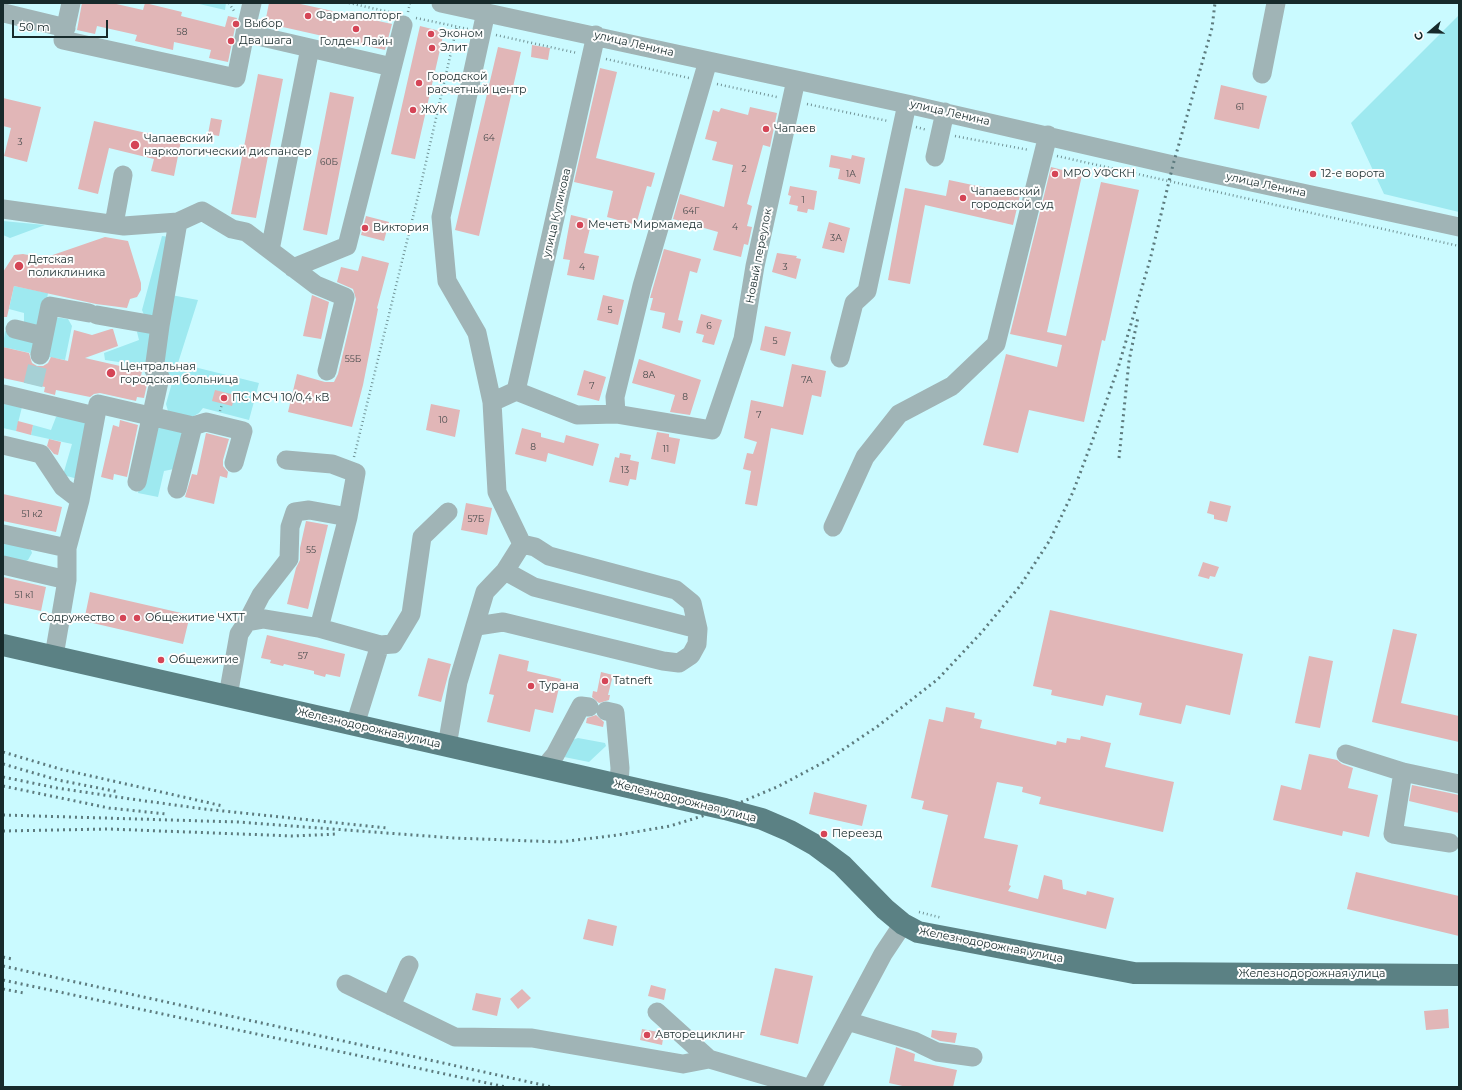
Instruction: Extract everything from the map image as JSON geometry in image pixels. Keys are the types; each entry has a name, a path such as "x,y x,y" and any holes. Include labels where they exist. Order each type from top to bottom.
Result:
{"main road":[{"name":"Железнодорожная улица","path":"3,645 725,809 762,819 790,831 842,865 885,909 903,924 918,932 939,937 1134,973 1459,975"}],"street":[{"path":"71,3 64,40 236,78 252,3"},
{"name":"улица Ленина","path":"441,3 596,35 1048,135 1173,165 1459,227"},
{"path":"1262,74 1276,3"},
{"path":"486,12 441,217 447,281 477,333 492,402 497,492 522,544"},
{"path":"4,13 66,28"},
{"path":"293,268 347,246 403,25"},
{"path":"245,33 392,67"},
{"name":"улица Куликова","path":"516,391 596,35"},
{"path":"270,250 310,48"},
{"path":"492,402 516,391 578,415 616,414 615,397 642,286 708,61"},
{"name":"Новый переулок","path":"616,414 712,430 743,339 755,266 796,80"},
{"path":"840,358 854,303 867,291 907,104"},
{"path":"935,157 945,112"},
{"path":"832,527 865,457 899,414 952,386 996,344 1048,135"},
{"path":"114,224 123,175"},
{"path":"3,209 124,226 178,222 202,211 232,229 246,232 316,285 344,297 327,371"},
{"path":"137,482 160,377 154,370 178,222"},
{"path":"40,355 50,306 160,326"},
{"path":"15,329 44,336"},
{"path":"3,394 31,392 95,416"},
{"path":"54,656 67,580 67,548 80,500 98,404 193,426 206,422 243,430 234,464"},
{"path":"177,490 193,426"},
{"path":"3,445 41,454 63,487 80,500"},
{"path":"286,460 332,464 356,473 348,517 319,628"},
{"path":"228,696 239,634 261,595 289,559 290,527 296,512 310,510 348,517"},
{"path":"247,622 264,619 319,628 380,645 393,644 411,614 422,538 448,512"},
{"path":"3,534 67,548"},
{"path":"447,746 458,682 477,626 486,592 505,571 522,544"},
{"path":"477,626 503,622 663,661 679,663 691,655 697,644 698,629 692,603 676,590 549,556 535,547 522,544"},
{"path":"3,565 67,580"},
{"path":"505,571 534,587 698,629"},
{"path":"355,725 380,645"},
{"path":"544,768 555,755 581,706 598,709 615,713 620,768 619,785"},
{"path":"1346,754 1403,772 1459,784"},
{"path":"1403,772 1393,834 1450,843"},
{"path":"812,1087 883,954 903,924"},
{"path":"391,1006 409,965"},
{"path":"346,984 455,1037 532,1038 683,1064 709,1059"},
{"path":"657,1012 709,1059 805,1087"},
{"path":"846,1021 914,1041 937,1052 973,1057"}],"path":[{"path":"356,473 353,460 421,184 457,26"}],"shaded area":[{"path":"195,3 226,3 225,10"},
{"path":"1459,15 1459,212 1384,194 1351,123"},
{"path":"3,221 45,225 10,238 3,235"},
{"path":"162,236 170,237 155,318 145,317 142,310"},
{"path":"14,286 48,293 43,321 40,326 24,322 24,313 9,309"},
{"path":"171,295 198,300 178,363 259,383 249,420 203,408 199,413 192,417 168,411 166,404 174,376 168,374 161,367"},
{"path":"54,317 68,319 72,326 65,360 43,356"},
{"path":"139,328 152,329 146,366 105,360 104,353 139,340 137,332"},
{"path":"5,331 33,337 35,354 3,347"},
{"path":"3,396 22,407 16,431 3,428"},
{"path":"61,414 86,423 78,479 63,475 72,444 31,435 33,425 51,430 56,417"},
{"path":"155,425 183,429 174,469 164,471 158,497 138,493"},
{"path":"4,540 31,550 32,553 28,560 24,562 3,558"},
{"path":"578,738 605,743 606,746 589,762 564,757 572,740"}],"building":[{"path":"82,3 112,3 143,10 145,3 182,12 181,16 225,27 228,16 237,18 228,62 209,58 211,50 174,42 173,50 135,41 137,35 97,26 95,34 77,30"},
{"path":"269,3 296,3 392,24 385,50 265,23"},
{"path":"420,26 444,32 415,159 391,154"},
{"path":"532,45 550,48 548,60 531,57"},
{"path":"498,47 521,52 479,236 455,230"},
{"path":"600,68 617,72 596,158 655,173 651,187 647,186 636,225 607,217 613,191 574,182"},
{"path":"258,74 283,79 256,218 231,214"},
{"path":"1221,85 1267,96 1259,129 1214,119"},
{"path":"330,92 354,97 327,235 303,230"},
{"path":"3,98 41,107 27,162 4,156 11,128 3,126"},
{"path":"750,107 777,113 770,147 763,145 747,204 752,206 747,226 752,227 748,245 744,244 741,257 713,250 718,232 673,219 680,194 724,207 733,165 712,160 717,142 705,139 713,110 719,112 721,108 748,115"},
{"path":"211,118 222,120 219,136 208,134"},
{"path":"94,121 181,141 174,176 151,171 154,159 109,148 98,194 78,189"},
{"path":"831,155 851,159 852,155 865,158 860,184 838,179 840,169 829,167"},
{"path":"1051,167 1082,175 1047,332 1066,336 1101,182 1139,190 1105,341 1102,340 1084,422 1029,410 1018,453 983,445 1006,354 1057,367 1062,345 1010,334"},
{"path":"949,180 1020,195 1013,225 925,205 910,284 888,280 905,188 946,196"},
{"path":"790,186 817,191 814,210 808,209 807,213 797,211 798,206 789,204 791,196 788,195"},
{"path":"571,215 592,220 584,253 599,256 594,280 567,275 570,260 563,259"},
{"path":"366,216 389,222 384,241 361,235"},
{"path":"829,222 850,228 844,253 822,248"},
{"path":"105,237 128,241 141,283 141,290 137,297 130,299 127,308 96,304 14,286 7,317 3,317 3,272 14,255 23,254 44,258"},
{"path":"664,249 701,259 697,273 690,271 678,320 683,321 680,333 662,328 665,313 650,310 653,298 650,298"},
{"path":"777,253 797,256 796,258 801,259 796,279 772,272"},
{"path":"362,256 389,263 377,308 363,385 352,427 288,412 297,374 325,382 334,382 338,374 356,299 353,289 337,282 341,267 358,271"},
{"path":"312,295 329,302 321,339 303,336"},
{"path":"603,295 624,300 618,325 597,320"},
{"path":"701,314 722,320 714,345 702,342 704,335 696,333"},
{"path":"765,326 791,332 785,356 760,350"},
{"path":"113,329 118,346 85,358 142,371 141,376 148,380 144,398 137,397 136,401 100,393 94,394 90,397 56,390 55,395 44,392 45,387 3,378 3,347 29,353 32,363 37,366 43,366 48,363 51,357 68,361 74,330 92,335"},
{"path":"639,359 701,380 690,415 670,412 675,395 632,383"},
{"path":"792,364 826,371 821,397 812,395 803,435 771,428 757,506 745,504 751,471 743,469 747,453 753,454 757,442 744,438 751,400 783,407"},
{"path":"584,370 606,377 599,401 577,395"},
{"name":"ПС МСЧ 10/0,4 кВ","path":"215,390 235,395 232,406 212,401"},
{"path":"431,404 460,410 455,437 426,430"},
{"path":"120,420 138,425 127,477 114,474 113,480 101,477 113,425 119,427"},
{"path":"18,421 33,425 31,435 16,431"},
{"path":"522,428 541,433 541,437 564,443 566,435 599,444 593,466 548,453 546,462 515,454"},
{"path":"657,432 669,434 669,437 680,439 675,464 651,459"},
{"path":"206,433 229,439 223,460 223,466 228,472 227,478 220,476 214,504 185,497 192,474 197,475"},
{"path":"49,439 61,442 58,455 54,454 47,446"},
{"path":"620,453 631,455 630,460 639,462 636,480 630,479 628,486 609,482 615,457 619,458"},
{"path":"3,494 62,507 56,532 3,521"},
{"path":"1210,501 1231,506 1227,522 1214,519 1214,515 1207,513"},
{"path":"466,503 492,508 487,535 461,530"},
{"path":"306,521 328,525 308,609 287,604 296,568 300,560 300,548"},
{"path":"1203,562 1219,567 1215,577 1210,576 1209,579 1198,576"},
{"path":"3,577 46,587 41,611 3,603"},
{"name":"Общежитие ЧХТТ","path":"90,592 190,615 183,644 84,621"},
{"path":"1050,610 1243,654 1230,715 1186,705 1181,724 1139,715 1142,703 1106,695 1103,706 1051,695 1052,690 1033,686"},
{"path":"1393,629 1417,634 1401,703 1459,716 1459,742 1372,722"},
{"path":"267,635 345,654 340,677 326,674 325,677 314,674 314,671 284,664 283,666 270,663 271,660 261,658"},
{"path":"499,654 529,661 527,671 561,679 553,713 535,709 530,732 487,722 494,695 489,694"},
{"path":"1309,656 1333,661 1320,728 1295,723"},
{"path":"428,658 451,664 441,702 418,696"},
{"path":"601,672 613,675 608,695 610,695 609,700 599,703 592,697 593,691 597,692"},
{"path":"946,707 975,713 974,718 982,720 980,728 1056,745 1057,741 1066,743 1067,738 1080,740 1081,736 1111,743 1105,767 1174,782 1163,832 1039,804 1041,797 1022,792 1023,787 997,782 984,838 1018,845 1009,885 1011,886 1008,891 1038,899 1044,875 1062,880 1063,889 1086,895 1087,891 1114,898 1106,929 931,887 948,815 922,809 924,801 911,798 929,719 943,722"},
{"path":"596,715 604,722 603,727 586,723 587,718"},
{"path":"1309,754 1337,760 1342,764 1353,768 1348,788 1378,795 1369,837 1343,831 1342,836 1273,820 1281,785 1301,790"},
{"path":"1412,785 1459,795 1459,813 1409,801"},
{"path":"814,792 867,805 862,826 809,814"},
{"path":"1356,872 1459,896 1459,936 1347,909"},
{"path":"588,919 617,926 613,946 583,939"},
{"path":"775,968 813,976 798,1044 760,1035"},
{"path":"651,985 666,989 664,1000 648,996"},
{"path":"522,989 531,998 518,1009 510,999"},
{"path":"476,993 501,998 497,1016 472,1010"},
{"path":"1448,1009 1449,1028 1426,1030 1424,1011"},
{"path":"642,1029 664,1033 662,1045 640,1040"},
{"path":"932,1030 957,1033 955,1043 940,1041 931,1037"},
{"path":"896,1047 915,1054 914,1061 957,1070 953,1087 907,1087 889,1083"}],"tunnel":[{"path":"33,385 40,355"}],"railway":[{"path":"3,815 238,822 454,838 560,842 618,835 670,826 725,809 779,786 826,761 878,726 938,679 981,633 1020,586 1050,540 1073,492 1118,368 1150,260 1173,165 1212,28 1215,3"},
{"path":"1119,458 1129,361 1138,317"},
{"path":"3,752 60,769 223,806"},
{"path":"3,764 58,780 119,792"},
{"path":"3,777 57,788 204,809 387,828"},
{"path":"3,786 109,808 166,814"},
{"path":"3,831 108,829 294,836 337,834"},
{"path":"3,957 12,959"},
{"path":"3,966 552,1087"},
{"path":"3,980 506,1087"},
{"path":"3,989 24,993"}],"place":[{"name":"Фармаполторг","path":"308,16"},
{"name":"Выбор","path":"236,24"},
{"name":"Голден Лайн","path":"356,29"},
{"name":"Эконом","path":"431,34"},
{"name":"Два шага","path":"231,41"},
{"name":"Элит","path":"432,48"},
{"name":"Городской расчетный центр","path":"419,83"},
{"name":"ЖУК","path":"413,110"},
{"name":"Чапаев","path":"766,129"},
{"name":"Чапаевский наркологический диспансер","path":"135,145"},
{"name":"МРО УФСКН","path":"1055,174"},
{"name":"12-е ворота","path":"1313,174"},
{"name":"Чапаевский городской суд","path":"963,198"},
{"name":"Мечеть Мирмамеда","path":"580,225"},
{"name":"Виктория","path":"365,228"},
{"name":"Детская поликлиника","path":"19,266"},
{"name":"Центральная городская больница","path":"111,373"},
{"name":"ПС МСЧ 10/0,4 кВ","path":"224,398"},
{"name":"Содружество","path":"123,618"},
{"name":"Общежитие ЧХТТ","path":"137,618"},
{"name":"Общежитие","path":"161,660"},
{"name":"Tatneft","path":"605,681"},
{"name":"Турана","path":"531,686"},
{"name":"Переезд","path":"824,834"},
{"name":"Авторециклинг","path":"647,1035"}]}
